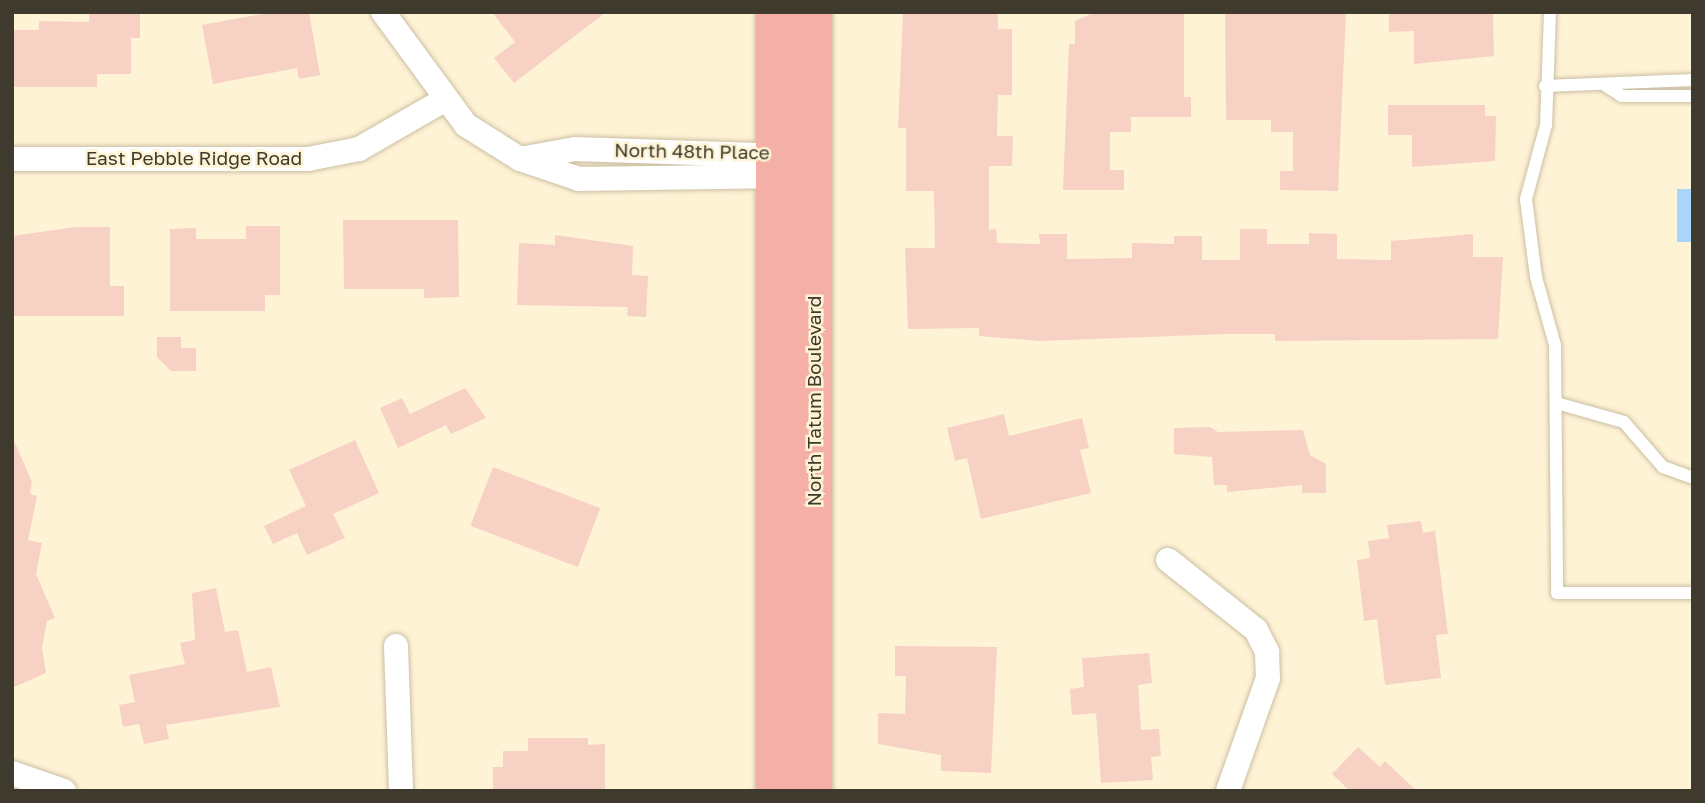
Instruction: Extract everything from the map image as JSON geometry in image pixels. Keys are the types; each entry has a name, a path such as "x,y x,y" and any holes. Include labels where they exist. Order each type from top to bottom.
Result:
{"main road":[{"name":"North Tatum Boulevard","path":"775,12 775,791"},
{"name":"North Tatum Boulevard","path":"813,12 813,791"}],"street":[{"name":"North 48th Place","path":"383,12 446,99 490,145 520,159 575,149 814,167"},
{"name":"East Pebble Ridge Road","path":"12,159 308,159 359,149 446,99"},
{"path":"1168,561 1256,630 1267,652 1268,678 1227,791"},
{"path":"396,646 401,791"},
{"path":"12,773 64,791"}],"lane":[{"path":"1550,12 1545,86 1546,125 1526,199 1536,277 1555,345 1560,404 1557,593 1693,593"},
{"path":"1545,86 1606,86 1693,80"},
{"path":"1606,86 1622,96 1693,96"},
{"path":"1560,404 1624,422 1663,467 1693,478"}],"water":[{"path":"1677,189 1693,189 1693,242 1677,242"}],"building":[{"path":"89,12 140,12 140,38 131,38 131,74 97,74 97,87 12,87 12,30 39,30 39,21 89,22"},
{"path":"273,12 309,12 320,75 299,79 297,68 213,84 202,25"},
{"path":"492,12 606,12 514,83 494,58 515,42"},
{"path":"903,12 998,12 998,29 1012,29 1012,95 998,95 997,136 1013,136 1012,166 989,166 989,230 996,229 997,243 1040,244 1039,234 1067,234 1067,259 1132,258 1132,243 1174,244 1174,236 1202,236 1202,260 1240,260 1240,229 1267,229 1267,244 1309,244 1309,233 1337,234 1337,259 1391,260 1391,241 1473,234 1473,257 1503,257 1498,339 1275,341 1275,334 1227,334 1040,341 979,336 979,328 908,329 905,248 935,248 934,191 906,191 906,128 898,128"},
{"path":"1095,12 1184,12 1184,97 1191,97 1191,117 1131,117 1131,132 1110,132 1110,170 1124,170 1124,190 1063,190 1069,44 1075,44 1075,21"},
{"path":"1225,12 1346,13 1338,191 1280,190 1280,171 1293,171 1293,132 1271,132 1271,120 1226,120"},
{"path":"1389,12 1493,12 1494,56 1414,64 1414,31 1389,32"},
{"path":"1388,105 1485,105 1485,116 1496,116 1495,161 1412,167 1412,135 1388,135"},
{"path":"343,220 458,220 459,297 424,298 424,289 344,289"},
{"path":"246,226 280,226 280,295 265,295 265,311 170,311 170,229 196,228 196,239 246,239"},
{"path":"76,227 110,227 110,286 124,286 124,316 12,316 12,236"},
{"path":"555,235 633,246 632,275 648,276 646,317 627,316 628,307 517,305 519,243 555,245"},
{"path":"157,337 181,337 181,348 196,348 196,371 171,371 157,357"},
{"path":"465,388 486,418 451,434 446,425 398,448 380,408 402,398 410,414"},
{"path":"1004,414 1009,436 1082,418 1089,448 1080,450 1091,493 981,519 967,458 955,461 947,428"},
{"path":"1210,427 1218,432 1303,430 1310,455 1326,464 1326,493 1302,493 1302,485 1227,492 1227,485 1214,485 1212,457 1174,454 1174,428"},
{"path":"12,436 32,482 30,494 37,496 28,540 42,543 36,574 55,618 47,621 42,648 46,673 12,688"},
{"path":"355,440 379,493 333,514 345,538 307,555 297,533 273,544 264,526 306,506 289,470"},
{"path":"493,467 600,508 578,567 470,526"},
{"path":"1421,521 1423,533 1435,531 1448,634 1436,635 1441,678 1385,685 1377,619 1364,621 1357,560 1370,558 1368,541 1389,538 1387,525"},
{"path":"216,588 225,632 238,630 247,672 271,667 280,707 166,725 169,739 144,744 139,724 123,727 119,705 135,702 129,675 185,664 180,643 195,640 192,593"},
{"path":"895,646 997,647 991,773 941,771 941,755 878,744 878,713 905,714 906,676 895,676"},
{"path":"1149,653 1152,683 1138,685 1141,730 1159,729 1161,756 1151,757 1153,780 1101,783 1096,713 1072,715 1070,689 1084,687 1082,658"},
{"path":"528,738 588,738 588,745 605,744 605,791 493,791 493,767 503,767 503,751 528,751"},
{"path":"1358,747 1380,767 1385,761 1417,791 1350,791 1332,774"}]}
